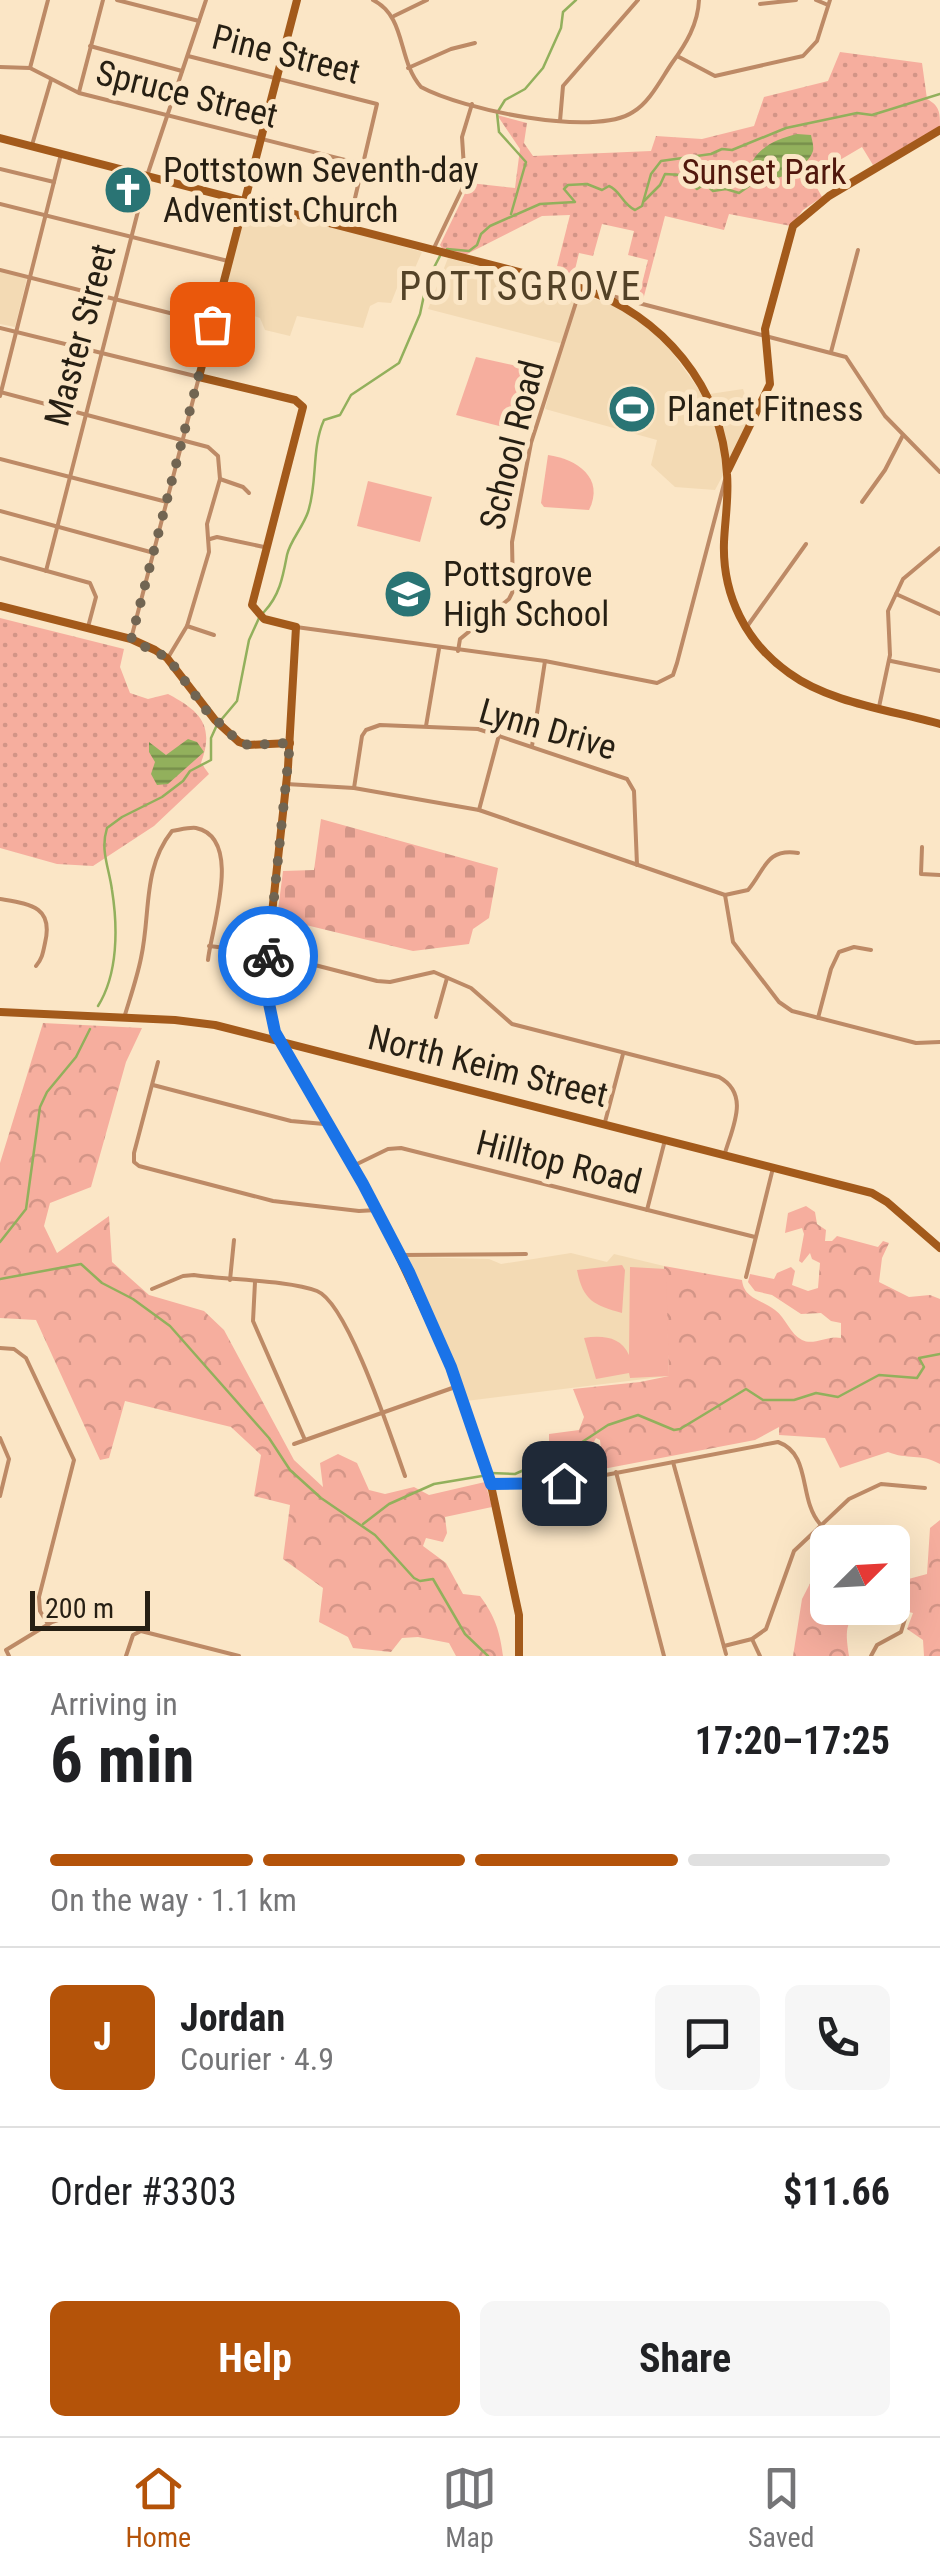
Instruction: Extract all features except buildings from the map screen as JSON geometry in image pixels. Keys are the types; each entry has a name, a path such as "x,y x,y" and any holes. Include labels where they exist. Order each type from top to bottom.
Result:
{"street":[{"path":"30,68 48,0"},
{"path":"79,93 102,0"},
{"path":"117,0 198,21"},
{"name":"Master Street","path":"46,571 147,176 206,0"},
{"path":"131,640 297,0"},
{"path":"373,0 394,16 408,68 421,87 529,119 560,120 616,120 634,112 694,27 699,0"},
{"path":"394,16 426,0"},
{"path":"560,120 562,86 638,0"},
{"path":"760,4 796,0"},
{"path":"677,56 715,76 803,56 817,41 829,2 816,0"},
{"path":"408,68 451,48 476,43"},
{"name":"Pine Street","path":"90,46 182,71"},
{"name":"Pine Street","path":"188,56 372,101 379,108 365,166"},
{"name":"Spruce Street","path":"0,67 30,68 79,93 365,166"},
{"path":"32,145 52,80"},
{"path":"440,252 465,183 462,138 472,104"},
{"path":"0,328 301,403 303,416 252,605 261,616 296,627 545,662 658,683 673,675 727,472 767,394 771,378 764,334 787,240 802,216 940,130"},
{"path":"0,138 831,352 852,362 877,406 940,472"},
{"path":"61,154 0,393 214,450 221,462 207,524 210,539 187,626 168,658"},
{"path":"348,228 365,166"},
{"path":"0,170 54,182"},
{"path":"0,204 229,262"},
{"path":"831,352 858,250"},
{"path":"0,270 212,324"},
{"name":"School Road","path":"458,651 460,639 469,629 509,600 513,591 512,542 531,443 580,288"},
{"path":"594,293 640,316 686,361 706,394 727,472 724,565 733,602 746,628 774,662 803,682 940,724"},
{"path":"862,502 903,435"},
{"path":"0,459 167,502"},
{"path":"220,479 243,486 249,493"},
{"path":"0,511 154,553"},
{"path":"210,539 217,537 266,548"},
{"path":"746,628 806,544"},
{"path":"879,707 890,661 888,614 906,576 940,548"},
{"path":"0,558 92,585 96,597 87,629"},
{"path":"896,594 940,614"},
{"path":"0,606 131,640 168,658 218,723 248,745 290,743"},
{"path":"187,626 214,635"},
{"path":"296,627 290,743 268,954 267,994 272,1025 377,1210 458,1386 491,1484 519,1619 519,1656"},
{"path":"426,726 439,648"},
{"path":"890,661 940,671"},
{"path":"532,746 545,662"},
{"name":"Lynn Drive","path":"354,788 359,747 366,730 380,725 478,729 593,770 622,776 632,784 638,865"},
{"path":"479,810 499,735"},
{"path":"286,784 354,788 479,810 724,895 748,890 769,858 798,853"},
{"path":"124,1018 142,957 148,882 158,848 172,831 196,828 220,848 222,877 208,960"},
{"path":"922,847 920,874 940,875"},
{"path":"724,895 729,932 741,954 779,1002 792,1011 916,1043 940,1042"},
{"path":"0,899 32,906 46,919 48,932 36,966"},
{"path":"209,946 268,954 377,981 390,982 434,972 471,988 512,1024 719,1078 734,1088 738,1106 725,1155"},
{"path":"818,1018 839,952 854,947 871,950"},
{"path":"436,1018 447,978"},
{"name":"North Keim Street","path":"0,1012 193,1022 281,1042 877,1195 940,1248"},
{"path":"605,1124 624,1054"},
{"path":"158,1062 134,1153 134,1162 139,1166 277,1202 377,1210"},
{"path":"152,1085 291,1122 328,1124"},
{"path":"647,1210 665,1140"},
{"name":"Hilltop Road","path":"353,1166 398,1147 755,1237"},
{"path":"746,1277 773,1168"},
{"path":"230,1280 234,1240"},
{"path":"400,1255 526,1254"},
{"path":"152,1288 188,1276 314,1290 330,1299 382,1413 404,1476"},
{"path":"255,1282 252,1318 305,1440"},
{"path":"0,1348 14,1349 26,1358 73,1458 39,1600 48,1624"},
{"path":"294,1444 458,1386"},
{"path":"0,1438 9,1459 0,1496"},
{"path":"491,1484 542,1485 770,1442 785,1444 799,1459 808,1507 820,1524"},
{"path":"673,1462 726,1654"},
{"path":"616,1472 664,1656"},
{"path":"724,1646 752,1640 770,1622 794,1551 849,1499 871,1487 899,1484 925,1488"},
{"path":"0,1641 8,1653 48,1624 64,1618"},
{"path":"871,1656 877,1645 901,1632 903,1625"},
{"path":"126,1656 134,1634 141,1631 239,1656"},
{"path":"752,1640 760,1656"}],"shaded area":[{"path":"797,134 811,135 813,151 809,159 774,179 748,180 752,162 763,149"},
{"path":"245,201 422,252 391,303 370,306 363,328 297,316 290,336 265,330 260,318 222,306"},
{"path":"448,258 609,303 646,325 666,344 703,395 743,389 753,419 715,490 675,487 651,465 657,440 545,409 563,344 428,309"},
{"path":"0,271 27,278 15,327 0,324"},
{"path":"188,739 197,742 204,752 168,784 157,785 151,774 155,762 149,742 166,755"},
{"path":"571,1253 607,1262 614,1254 664,1266 669,1376 466,1401 406,1257 489,1259 501,1264"}],"green space":[{"name":"Sunset Park","path":"840,52 922,63 927,99 938,110 940,127 873,165 862,147 811,177 822,197 803,210 791,226 729,214 724,230 665,216 643,300 638,299 648,260 628,255 634,231 602,224 593,256 579,253 572,282 554,278 570,215 542,216 465,255 440,245 470,183 515,188 520,149 497,115 527,123 524,143 533,156 651,151 656,136 702,139 754,126 764,97 828,81"},
{"path":"476,357 535,370 515,430 456,415"},
{"path":"548,455 578,466 591,480 593,499 589,510 544,507 541,503"},
{"path":"368,481 432,497 420,542 357,526"},
{"path":"0,618 124,649 120,667 130,693 148,699 168,694 196,713 205,729 201,763 209,774 154,826 93,866 57,864 0,848"},
{"path":"321,819 498,868 489,918 473,929 469,944 413,951 277,918 283,871 314,870"},
{"path":"43,1023 142,1028 126,1062 91,1187 50,1203 44,1226 57,1253 109,1216 112,1262 149,1295 204,1311 224,1330 294,1460 323,1487 320,1463 338,1454 357,1463 369,1490 385,1494 414,1487 429,1495 485,1482 492,1507 445,1517 447,1533 443,1542 426,1538 423,1546 446,1563 463,1594 480,1596 496,1624 503,1656 456,1656 449,1643 418,1637 402,1638 391,1652 353,1648 348,1637 319,1622 323,1588 283,1559 290,1505 254,1496 261,1455 231,1427 125,1401 109,1458 100,1460 36,1320 0,1318 0,1163"},
{"path":"806,1206 815,1212 817,1224 826,1230 825,1241 837,1236 878,1247 883,1241 889,1243 882,1258 879,1282 909,1297 930,1295 940,1299 940,1464 888,1452 840,1468 825,1438 779,1435 779,1427 755,1440 603,1469 600,1440 596,1438 582,1454 585,1474 565,1480 567,1455 549,1456 549,1434 579,1430 584,1417 573,1389 669,1376 664,1266 742,1280 750,1295 775,1310 802,1340 841,1338 841,1323 821,1313 801,1314 772,1295 755,1291 748,1282 750,1274 774,1279 777,1273 791,1267 795,1271 792,1285 808,1291 818,1288 820,1263 810,1253 802,1263 799,1261 802,1228 785,1233 788,1213"},
{"path":"622,1265 622,1313 591,1300 577,1270"},
{"path":"630,1267 666,1269 669,1376 630,1378 629,1373 596,1379 584,1338 611,1339 629,1355"},
{"path":"940,1520 940,1656 924,1656 923,1640 907,1629 913,1613 910,1579 927,1574 930,1528"},
{"path":"810,1583 810,1625 849,1625 849,1656 793,1656 802,1599"}],"waterway":[{"path":"511,214 526,162 499,132 497,113 505,100 525,89 543,68 561,28 563,12 576,0"},
{"path":"447,249 469,251 490,226 540,204 575,202 564,189 568,185 587,184 602,190 609,186 635,210 642,206 651,174 661,161 732,150 786,128 857,113 872,115 940,94"},
{"path":"644,201 665,174 681,175 697,189 705,184 713,191 739,193 756,181"},
{"path":"264,612 277,592 289,550 308,512 317,442 324,420 340,415 351,395 399,363 420,314 427,281 441,254"},
{"path":"221,720 237,701 249,640 259,618"},
{"path":"98,1006 115,950 114,905 105,852 107,828 162,797 190,771 211,760 211,738 216,727"},
{"path":"0,1242 26,1209 40,1107 47,1092 76,1057 90,1029"},
{"path":"0,1279 81,1264 102,1283 133,1299 170,1326 269,1438 290,1470 321,1498 375,1535 414,1578 433,1579 465,1634 488,1656"},
{"path":"570,1450 608,1425 638,1415 680,1429 746,1389 763,1400 794,1400 816,1393 838,1397 879,1375 917,1378 924,1367 919,1358 940,1354"},
{"path":"491,1473 515,1474 535,1465 545,1455 565,1451"},
{"path":"363,1524 389,1504 434,1484 482,1476"}],"way so far":[{"path":"212,324 131,640 168,658 206,710 239,742 290,743 268,956"}],"place":[{"name":"Pottstown Seventh-day Adventist Church","path":"128,190"},
{"name":"Planet Fitness","path":"632,409"},
{"name":"Pottsgrove High School","path":"408,594"}],"district":[{"name":"POTTSGROVE","path":"521,286"}],"route":[{"path":"268,956 267,994 275,1032 409,1272 451,1367 491,1484 564,1483"}]}
